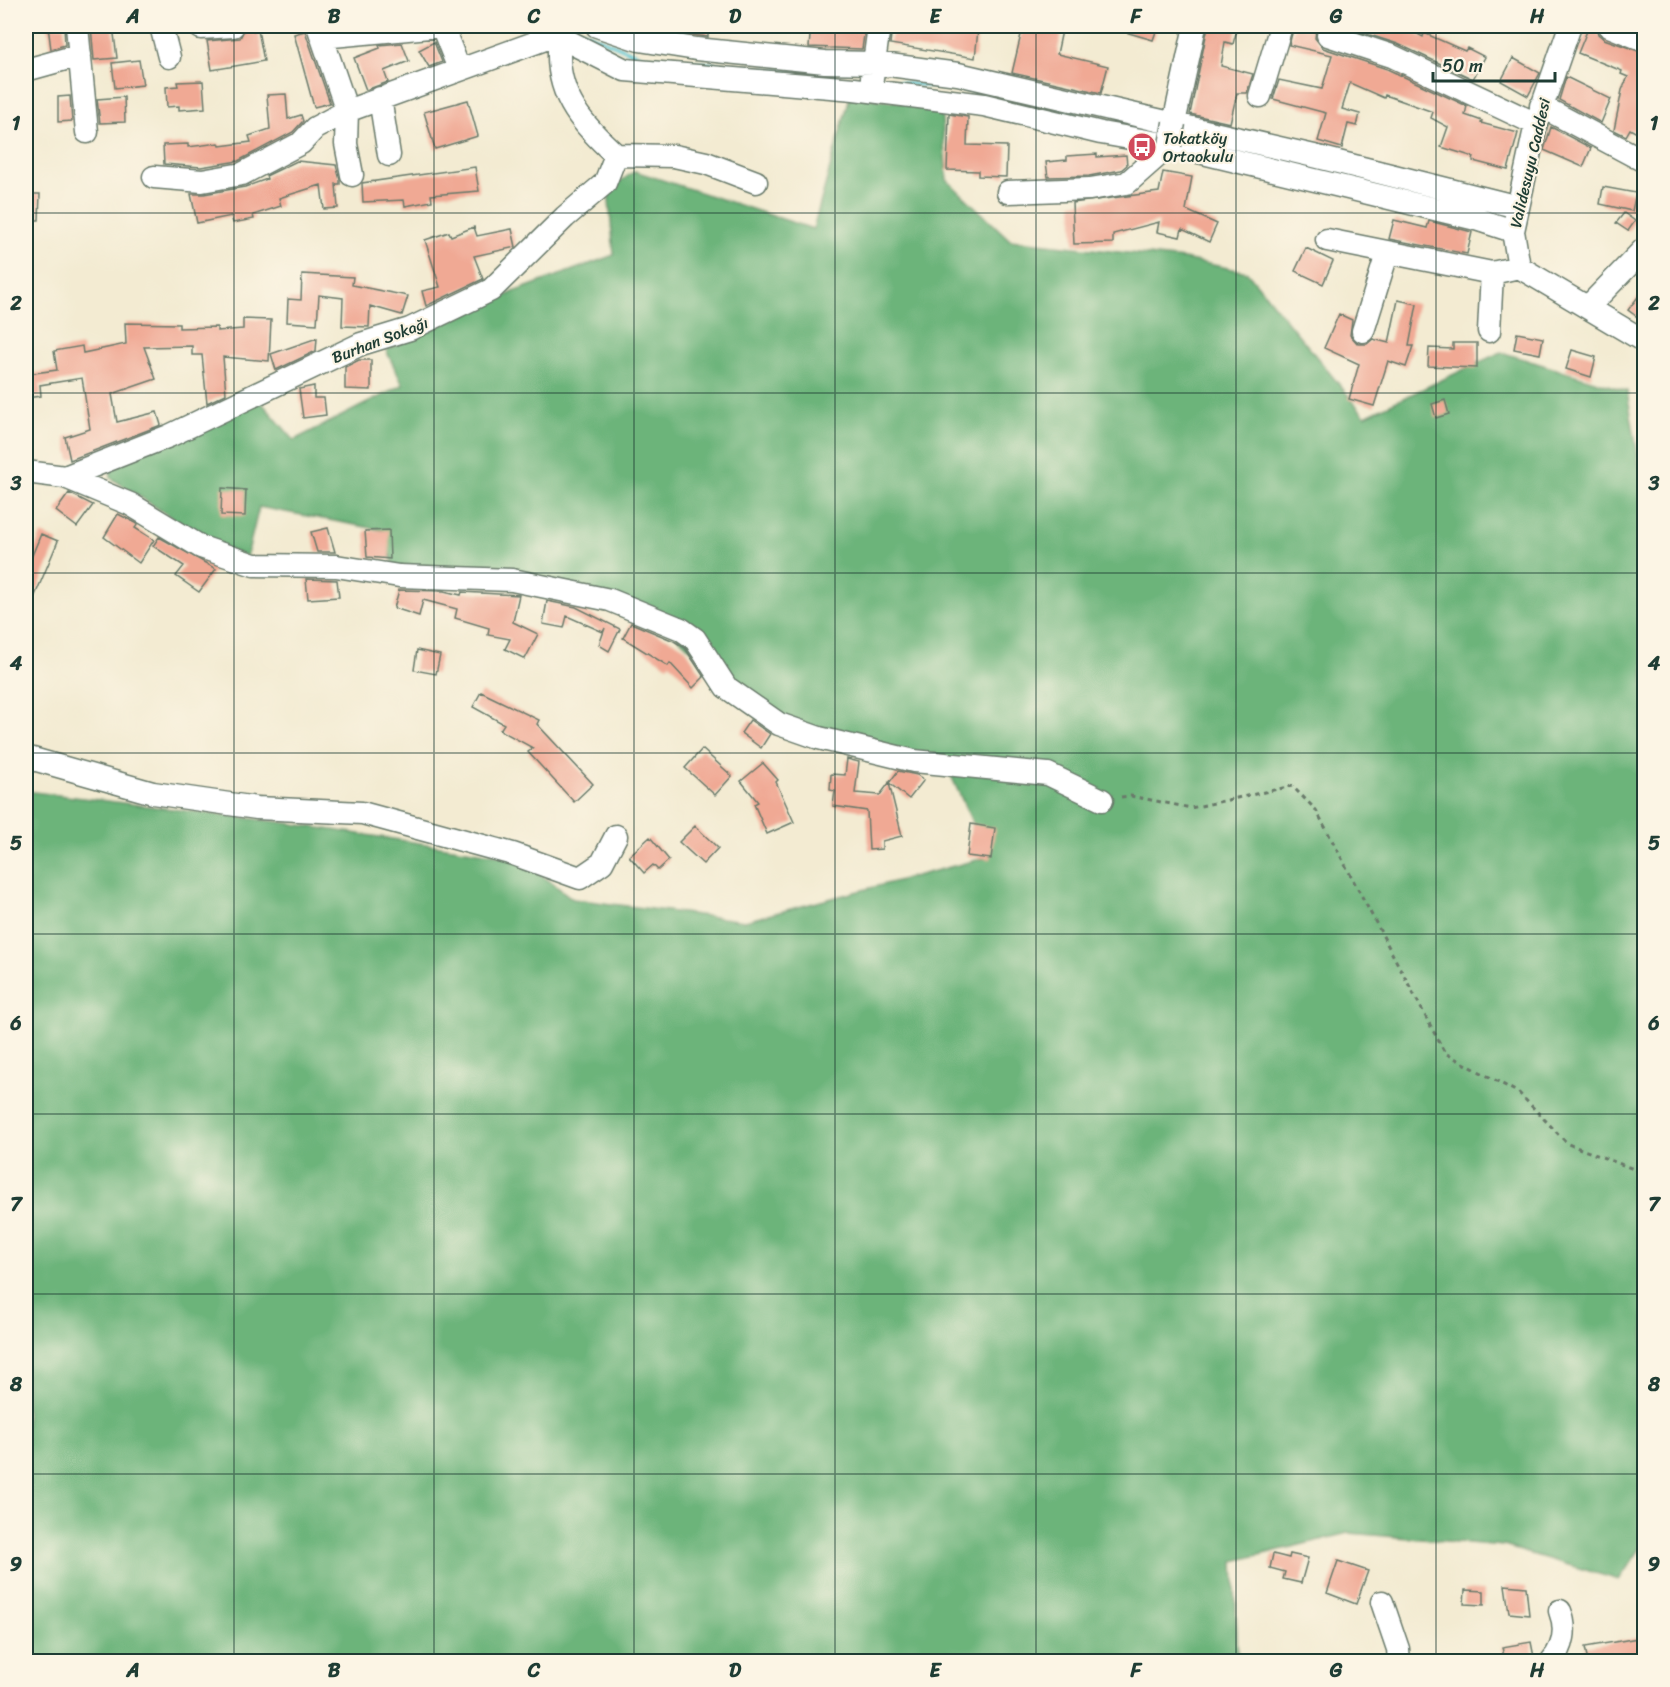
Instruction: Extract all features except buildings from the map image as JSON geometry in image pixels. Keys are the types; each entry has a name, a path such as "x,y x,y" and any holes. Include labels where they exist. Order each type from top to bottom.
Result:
{"street":[{"path":"77,26 87,132"},
{"path":"161,26 168,57"},
{"path":"201,28 233,26"},
{"path":"352,175 345,144 347,111 320,31 441,26 459,69"},
{"path":"538,26 561,30 625,69 871,91 984,105 1101,133 1172,134 1513,231"},
{"path":"597,26 639,40 696,49 825,62 874,63 958,74 1314,156 1518,207"},
{"path":"871,91 879,26"},
{"path":"1008,192 1090,189 1126,183 1172,134 1195,26"},
{"path":"1260,96 1281,26"},
{"name":"Validesuyu Caddesi","path":"1519,267 1513,231 1518,207 1538,115 1570,26"},
{"path":"1609,26 1644,40"},
{"path":"154,177 201,181 242,174 301,143 315,128 347,111 561,30"},
{"path":"561,30 559,68 566,97 587,129 616,155 674,156 706,163 756,182"},
{"path":"1328,35 1392,56 1644,161"},
{"path":"26,70 80,54"},
{"path":"380,98 389,155"},
{"name":"Burhan Sokağı","path":"64,477 169,436 361,344 410,329 491,290 565,217 605,183 616,155"},
{"path":"1327,240 1387,254 1492,273 1519,267 1644,341"},
{"path":"1588,308 1644,249"},
{"path":"1363,331 1387,254"},
{"path":"1489,331 1492,273"},
{"path":"26,471 64,477 130,504 201,547 254,565 336,566 399,576 512,580 610,600 681,629 695,639 726,687 779,724 819,738 914,760 1048,774 1102,800"},
{"path":"26,757 153,793 257,808 362,813 513,854 580,878 602,862 616,836"},
{"path":"1382,1602 1398,1649 1399,1662"},
{"path":"1551,1662 1562,1645 1564,1621 1560,1611"}],"path":[{"path":"1102,800 1131,796 1191,808 1292,786 1316,810 1445,1053 1520,1093 1568,1144 1644,1173"}],"green space":[{"path":"850,96 941,107 947,180 1010,240 1184,259 1247,272 1365,416 1501,352 1627,391 1644,492 1644,1543 1619,1580 1504,1546 1349,1533 1234,1561 1238,1661 26,1662 26,791 280,822 519,858 573,899 745,921 988,857 944,760 765,720 657,617 394,566 382,530 259,507 247,556 214,545 111,478 110,460 255,395 294,440 403,385 386,350 516,291 614,255 608,190 635,171 813,229"}],"waterway":[{"path":"569,26 643,57 830,76"},
{"path":"883,81 969,90 1076,113"}],"place":[{"name":"Tokatköy Ortaokulu","path":"1142,147"}]}
